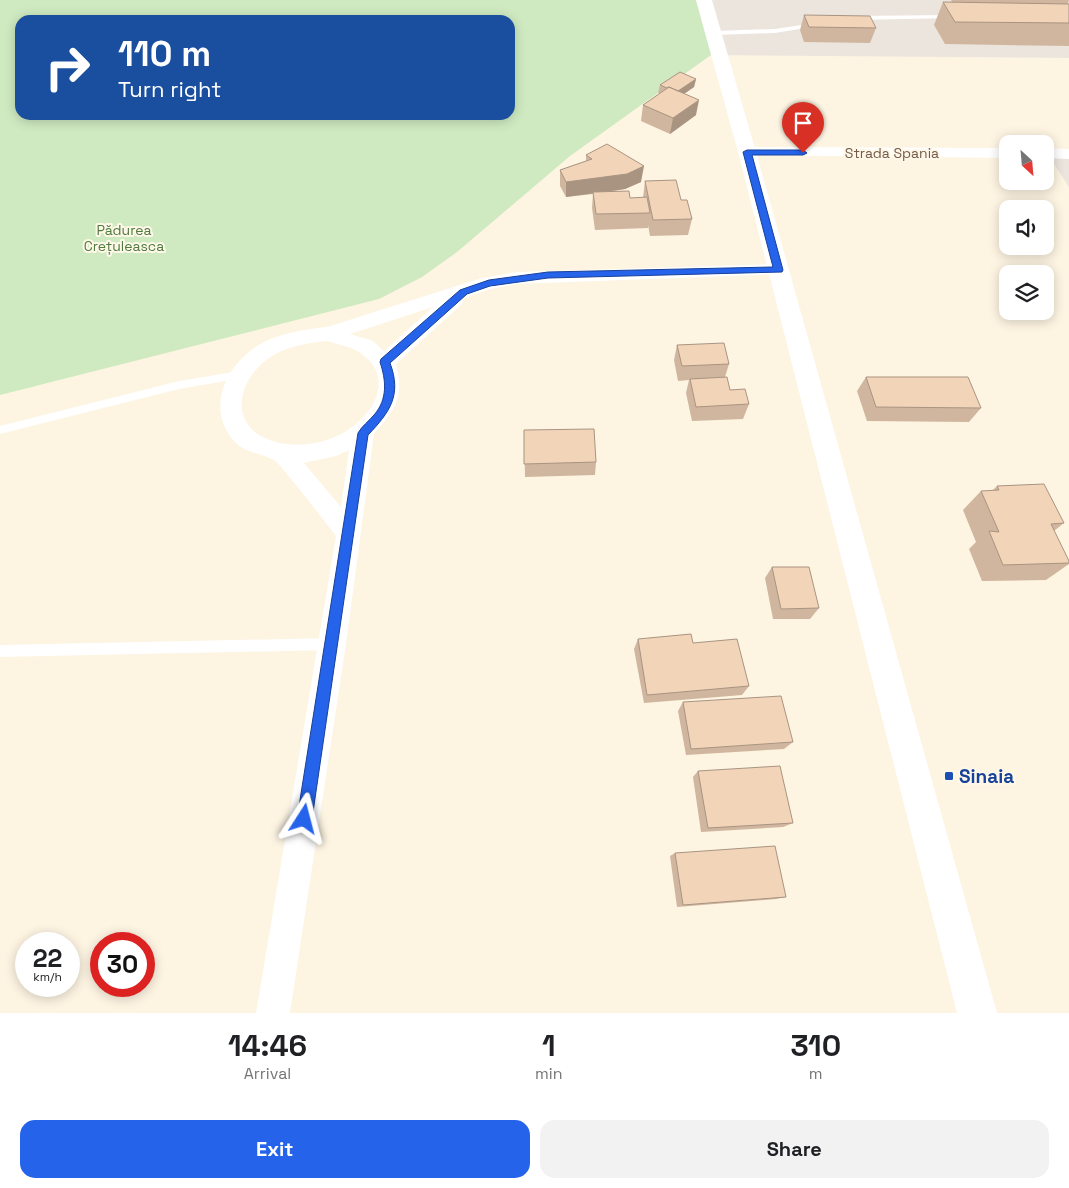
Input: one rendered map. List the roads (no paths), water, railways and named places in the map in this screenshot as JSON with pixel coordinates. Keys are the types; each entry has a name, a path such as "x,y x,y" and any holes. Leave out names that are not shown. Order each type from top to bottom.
{"main road":[{"path":"704,0 747,152 977,1013"}],"street":[{"name":"Strada Spania","path":"747,152 999,153"},
{"path":"1054,154 1069,154"},
{"path":"327,334 358,341 371,347 385,362 391,379 389,398 380,416 363,433 339,447 311,454 283,454 258,447 240,434 230,415 231,395 239,375 256,358 277,344 302,336 327,334 489,283 548,275 778,270"},
{"path":"385,362 464,292"},
{"path":"273,1013 333,644 363,433"},
{"path":"283,454 348,533"}],"lane":[{"path":"848,18 882,16 964,17"},
{"path":"713,33 775,31 821,24"},
{"path":"0,430 179,385 239,375"},
{"path":"0,651 333,644"}],"place":[{"name":"Sinaia","path":"949,776"}],"park label":[{"name":"Pădurea Crețuleasca","path":"124,238"}]}
